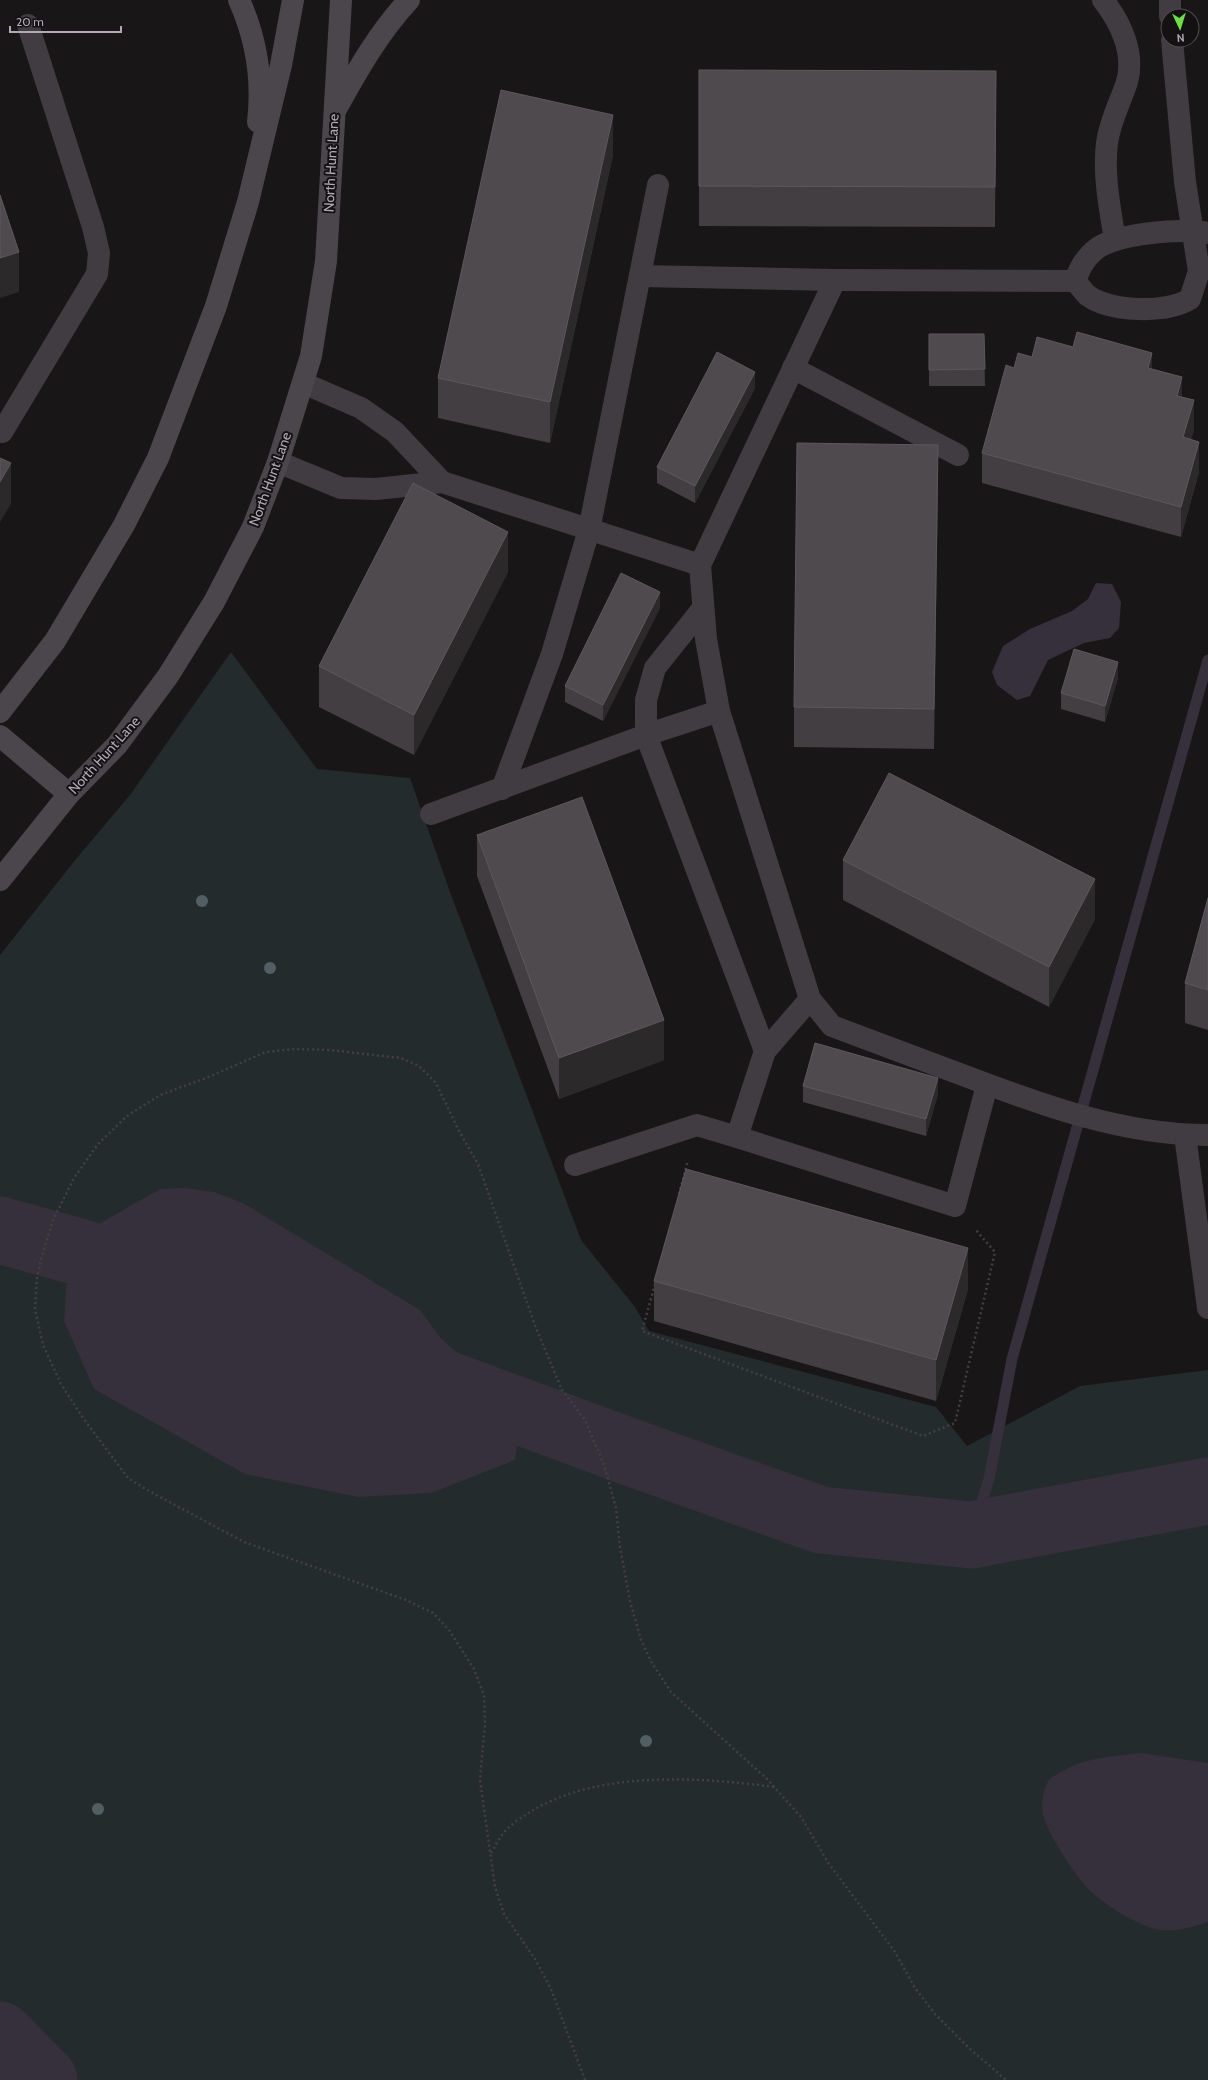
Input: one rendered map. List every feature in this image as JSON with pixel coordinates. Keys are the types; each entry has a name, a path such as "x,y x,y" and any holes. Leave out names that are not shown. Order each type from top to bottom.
{"main road":[{"path":"239,0 248,21 256,50 259,108 248,202"},
{"path":"0,712 56,641 124,525 158,458 216,306 248,202 281,65 293,0"},
{"name":"North Hunt Lane","path":"0,880 69,794 117,745 168,676 214,602 252,527 278,462 311,356 326,261 333,116 341,0"},
{"path":"333,116 364,59 399,10 409,0"},
{"path":"0,736 69,794"}],"lane":[{"path":"1103,0 1120,25 1128,53 1129,68 1127,82 1110,124 1107,144 1107,185 1115,240"},
{"path":"0,430 2,432 97,274 99,253 93,227 28,25"},
{"path":"640,276 835,280 1075,281 1087,295 1106,305 1157,310 1181,305 1190,299 1199,271 1201,232 1184,182 1173,48"},
{"path":"502,789 552,654 589,530 658,185"},
{"path":"1075,281 1082,264 1095,249 1115,240 1157,232 1201,232"},
{"path":"835,280 700,565 706,640 719,711 810,999 832,1026 987,1085 1042,1104 1122,1126 1185,1135 1208,1135"},
{"path":"793,368 958,455"},
{"path":"303,383 361,408 395,432 442,482"},
{"path":"278,462 341,488 376,489 442,482 700,565"},
{"path":"703,608 655,668 646,700 646,736 765,1051"},
{"path":"431,814 719,711"},
{"path":"737,1137 765,1051 810,999"},
{"path":"575,1165 697,1125 955,1206 987,1085"},
{"path":"1185,1135 1208,1308"}],"path":[{"path":"585,2080 551,1989 535,1959 504,1914 495,1887 480,1780 485,1723 484,1695 474,1669 450,1630 433,1614 406,1600 244,1542 147,1490 128,1478 83,1418 65,1389 43,1345 35,1309 37,1277 42,1256 53,1220 74,1178 98,1144 127,1116 160,1095 206,1078 266,1052 294,1049 330,1050 401,1058 419,1066 436,1083 458,1129 478,1164 536,1328 562,1390 585,1420 604,1465 616,1508 620,1547 630,1601 641,1640 652,1663 671,1692 774,1788 801,1817 830,1864 895,1952 915,1988 935,2014 970,2049 1006,2080"},
{"path":"677,1202 697,1125"},
{"path":"656,1278 642,1331 923,1436 955,1423 996,1252 955,1206"},
{"path":"491,1854 502,1834 520,1818 549,1800 582,1789 607,1784 692,1778 774,1788"}],"shaded area":[{"path":"1096,583 1112,584 1121,602 1119,628 1110,638 1084,643 1048,660 1030,696 1017,700 997,685 992,672 1003,646 1030,629 1072,611 1088,599"},
{"path":"231,652 317,769 410,778 450,892 581,1240 635,1307 649,1331 936,1407 967,1446 1080,1386 1208,1370 1208,2080 0,2080 0,955 76,859 130,795"},
{"path":"185,1188 214,1192 243,1203 420,1310 440,1337 479,1374 520,1424 515,1460 431,1493 358,1497 245,1474 94,1389 64,1321 68,1267 90,1229 160,1189"},
{"path":"1141,1753 1208,1763 1208,1922 1187,1928 1159,1930 1137,1922 1122,1914 1096,1896 1082,1882 1047,1827 1042,1804 1045,1788 1051,1778 1068,1768 1088,1761"}],"building":[{"path":"699,70 996,71 995,187 699,186"},
{"path":"501,90 613,115 550,402 438,378"},
{"path":"0,195 19,252 0,258"},
{"path":"1077,332 1152,353 1148,368 1182,377 1177,396 1194,400 1183,437 1199,442 1181,507 982,453 1006,365 1014,368 1018,353 1032,357 1037,337 1073,347"},
{"path":"929,334 984,334 985,369 929,370"},
{"path":"717,352 755,372 695,486 657,467"},
{"path":"797,443 938,445 934,709 794,707"},
{"path":"0,458 11,463 0,482"},
{"path":"413,483 508,532 414,715 319,666"},
{"path":"621,573 660,592 603,705 565,686"},
{"path":"1074,649 1118,662 1105,706 1061,693"},
{"path":"889,773 1095,879 1049,967 843,860"},
{"path":"582,797 664,1020 559,1058 477,835"},
{"path":"1208,898 1208,990 1185,983"},
{"path":"815,1043 938,1078 926,1119 803,1086"},
{"path":"686,1169 968,1248 936,1360 654,1281"}],"waterway":[{"path":"971,1535 989,1479 1012,1359 1208,660"},
{"path":"0,1230 136,1268 166,1279"},
{"path":"419,1374 630,1452 821,1520 971,1535 1208,1491"},
{"path":"0,2035 44,2080"}]}
